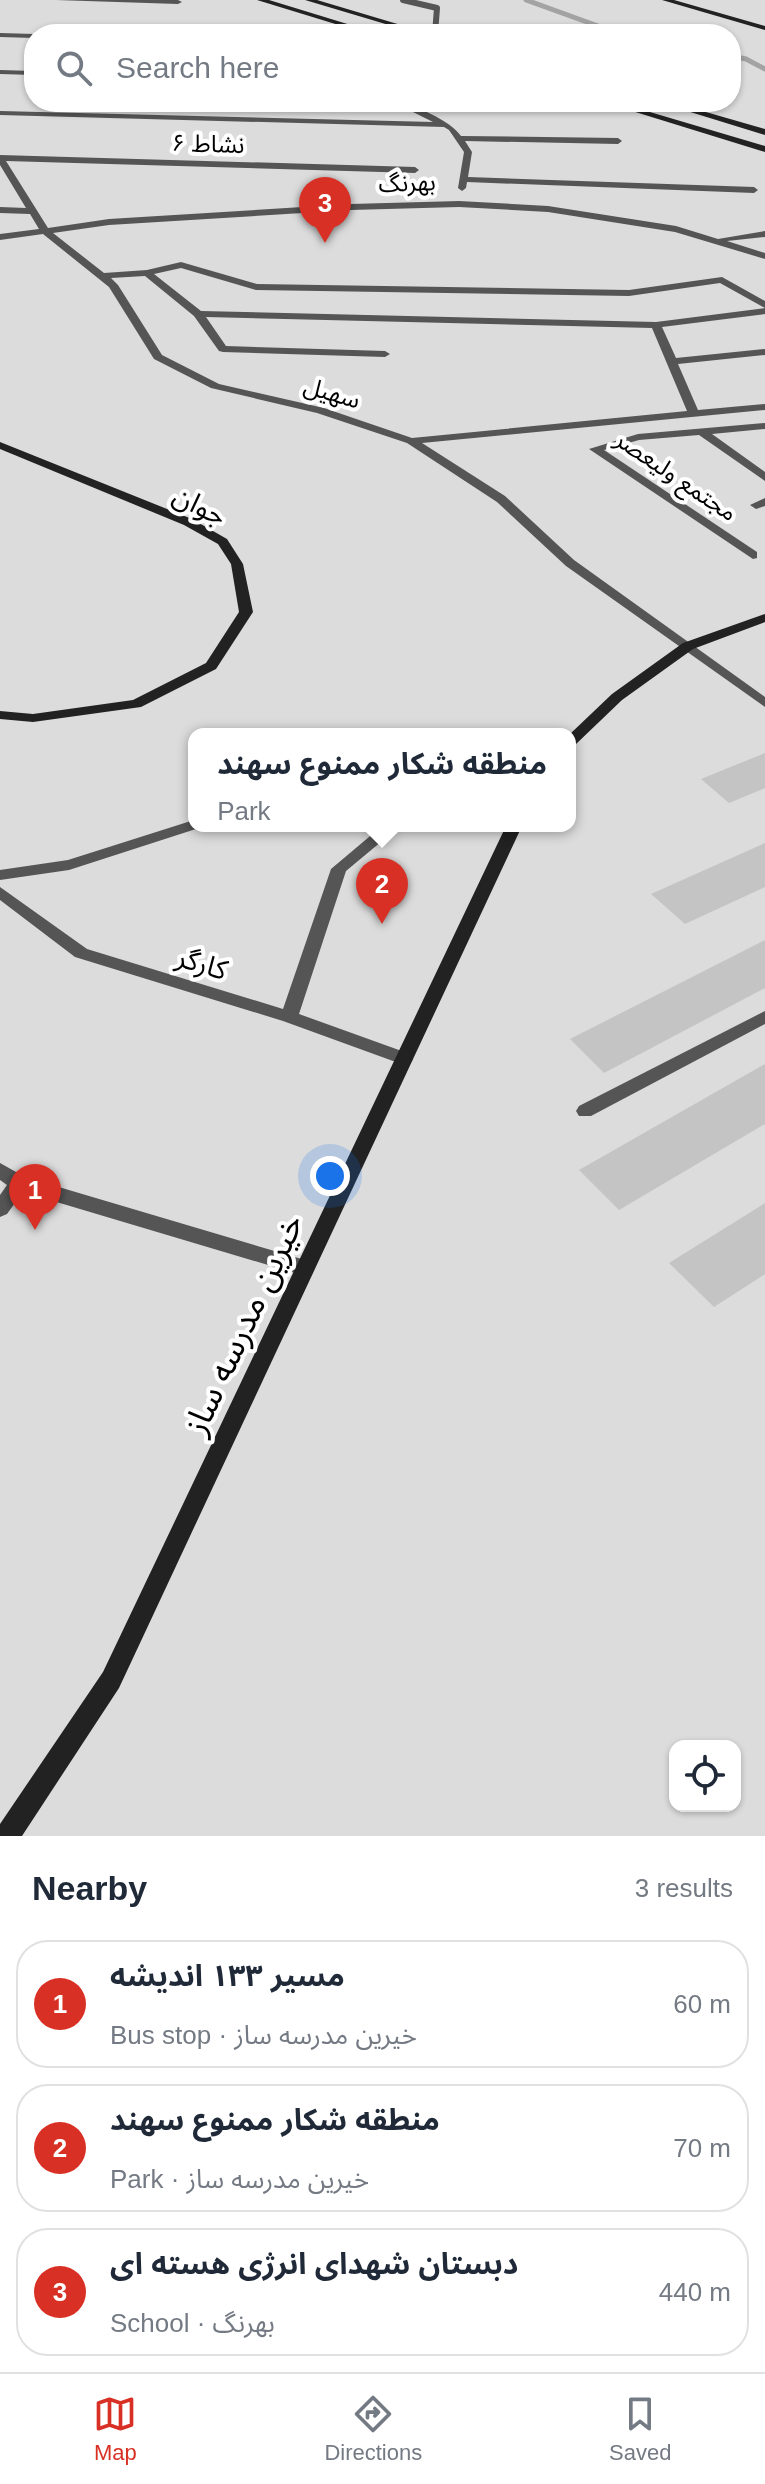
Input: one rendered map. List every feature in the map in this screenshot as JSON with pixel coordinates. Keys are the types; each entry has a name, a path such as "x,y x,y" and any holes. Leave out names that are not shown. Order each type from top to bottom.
{"street":[{"path":"60,0 178,2"},
{"path":"261,0 342,24"},
{"path":"309,0 392,24"},
{"path":"666,0 765,28"},
{"path":"0,35 24,36"},
{"path":"0,72 24,73"},
{"path":"419,112 448,125 468,152 459,204"},
{"path":"641,112 765,149"},
{"path":"696,112 765,132"},
{"path":"0,113 448,125"},
{"path":"458,138 618,141"},
{"name":"نشاط ۶","path":"0,158 415,170"},
{"name":"سهیل","path":"0,158 45,231 113,285 158,357 215,386 320,410 411,441 501,499 570,563 765,703"},
{"path":"463,179 754,190"},
{"name":"بهرنگ","path":"0,237 109,222 351,207 459,204 548,209 676,229 765,256"},
{"path":"0,210 32,211"},
{"path":"713,240 765,234"},
{"path":"103,276 147,273 181,265 256,287 629,293 722,280 765,308"},
{"path":"147,273 198,314 223,349 385,354"},
{"path":"198,314 656,325 765,308"},
{"path":"656,325 694,414"},
{"path":"671,362 765,352"},
{"path":"411,441 765,407"},
{"name":"مجتمع ولیعصر","path":"753,555 595,449 638,437 765,426"},
{"path":"701,431 765,477"},
{"name":"جوان","path":"0,445 188,522 223,542 237,564 246,612 211,666 136,704 33,718 0,715"},
{"path":"576,736 617,697 688,646 765,618"},
{"path":"0,875 69,865 188,827"},
{"path":"289,1017 339,869 385,832"},
{"name":"خیرین مدرسه ساز","path":"7,1836 111,1680 511,832"},
{"name":"کارگر","path":"0,892 81,953 289,1017 404,1059"},
{"path":"585,1111 765,1017"},
{"path":"0,1170 19,1183 305,1268"},
{"path":"0,1209 19,1183"}],"lane":[{"path":"403,0 437,8 436,24"}],"shaded area":[{"path":"0,0 765,0 765,1836 0,1836"}],"building":[{"path":"765,753 765,788 729,803 701,779"},
{"path":"765,843 765,887 685,924 651,894"},
{"path":"765,940 765,988 604,1073 570,1039"},
{"path":"765,1064 765,1124 619,1210 579,1170"},
{"path":"765,1203 765,1274 714,1307 669,1263"}],"waterway":[{"path":"526,0 592,24"},
{"path":"741,58 765,69"}],"place":[{"name":"دبستان شهدای انرژی هسته ای","path":"325,243"},
{"name":"منطقه شکار ممنوع سهند","path":"382,924"},
{"name":"مسیر ۱۳۳ اندیشه","path":"35,1230"}]}
